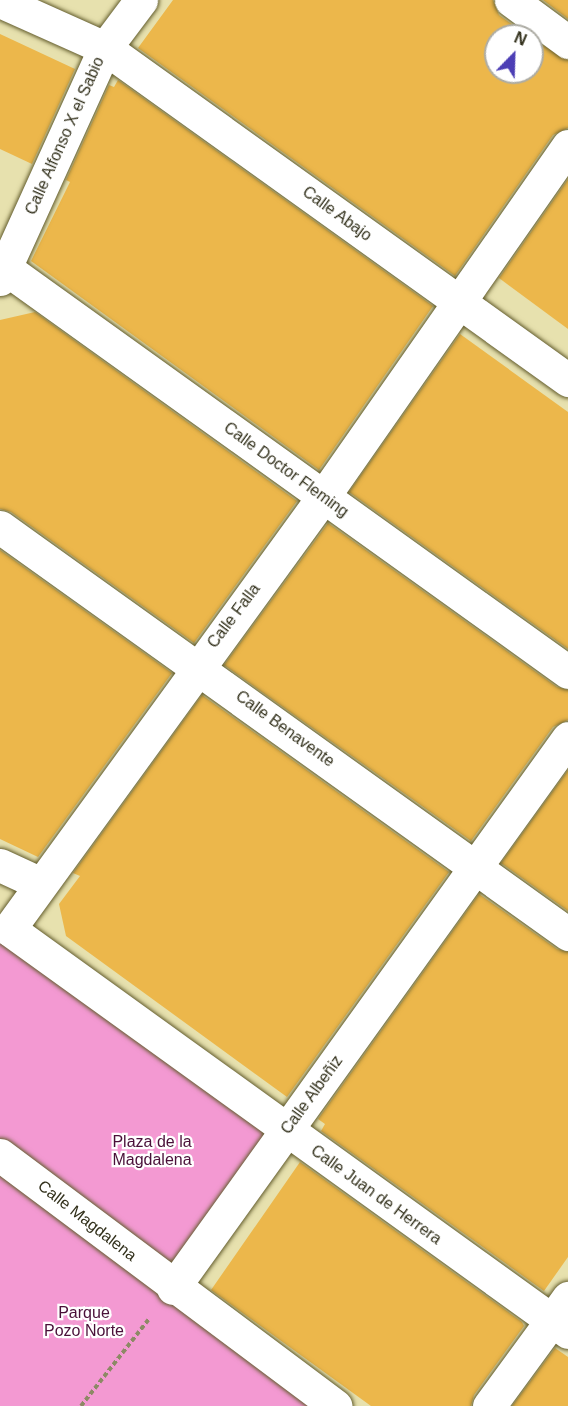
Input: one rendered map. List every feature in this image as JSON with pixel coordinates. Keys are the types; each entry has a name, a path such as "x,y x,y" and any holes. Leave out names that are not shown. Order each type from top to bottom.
{"street":[{"name":"Calle Alfonso X el Sabio","path":"2,273 105,48 141,0"},
{"path":"511,0 568,42"},
{"name":"Calle Abajo","path":"0,1 105,48 568,380"},
{"name":"Calle Falla","path":"5,929 323,496 568,146"},
{"name":"Calle Doctor Fleming","path":"2,273 323,496 568,672"},
{"name":"Calle Benavente","path":"0,527 568,934"},
{"name":"Calle Albeñiz","path":"173,1288 568,738"},
{"path":"0,865 39,883"},
{"name":"Calle Juan de Herrera","path":"5,929 286,1131 563,1317"},
{"name":"Calle Magdalena","path":"0,1155 173,1288"},
{"path":"173,1288 335,1406"},
{"path":"489,1406 563,1317"}],"path":[{"path":"81,1406 173,1288"}],"green space":[{"path":"0,929 286,1131 175,1285 337,1406 0,1406"}],"building":[{"path":"173,0 493,0 499,15 511,24 484,24 484,84 544,84 544,46 568,60 568,128 553,135 455,276 138,48"},
{"path":"543,0 568,0 568,19"},
{"path":"0,34 75,69 32,164 0,149"},
{"path":"118,80 433,306 319,470 31,261 70,182 66,180 109,85 114,87"},
{"path":"568,179 568,329 499,278"},
{"path":"35,312 297,501 194,643 11,512 0,509 0,320"},
{"path":"460,334 568,412 568,649 349,492"},
{"path":"328,523 557,687 568,690 568,720 553,727 471,841 224,665"},
{"path":"0,550 172,673 38,857 0,839"},
{"path":"202,695 449,872 287,1097 66,936 59,904 80,876 73,873"},
{"path":"568,770 568,911 501,863"},
{"path":"479,894 557,949 568,952 568,1257 544,1291 321,1131 325,1124 318,1119"},
{"path":"300,1162 522,1322 524,1326 474,1395 471,1406 371,1406 211,1290"},
{"path":"555,1348 568,1357 568,1406 512,1406"}],"park label":[{"name":"Plaza de la Magdalena","path":"152,1151"},
{"name":"Parque Pozo Norte","path":"84,1322"}]}
